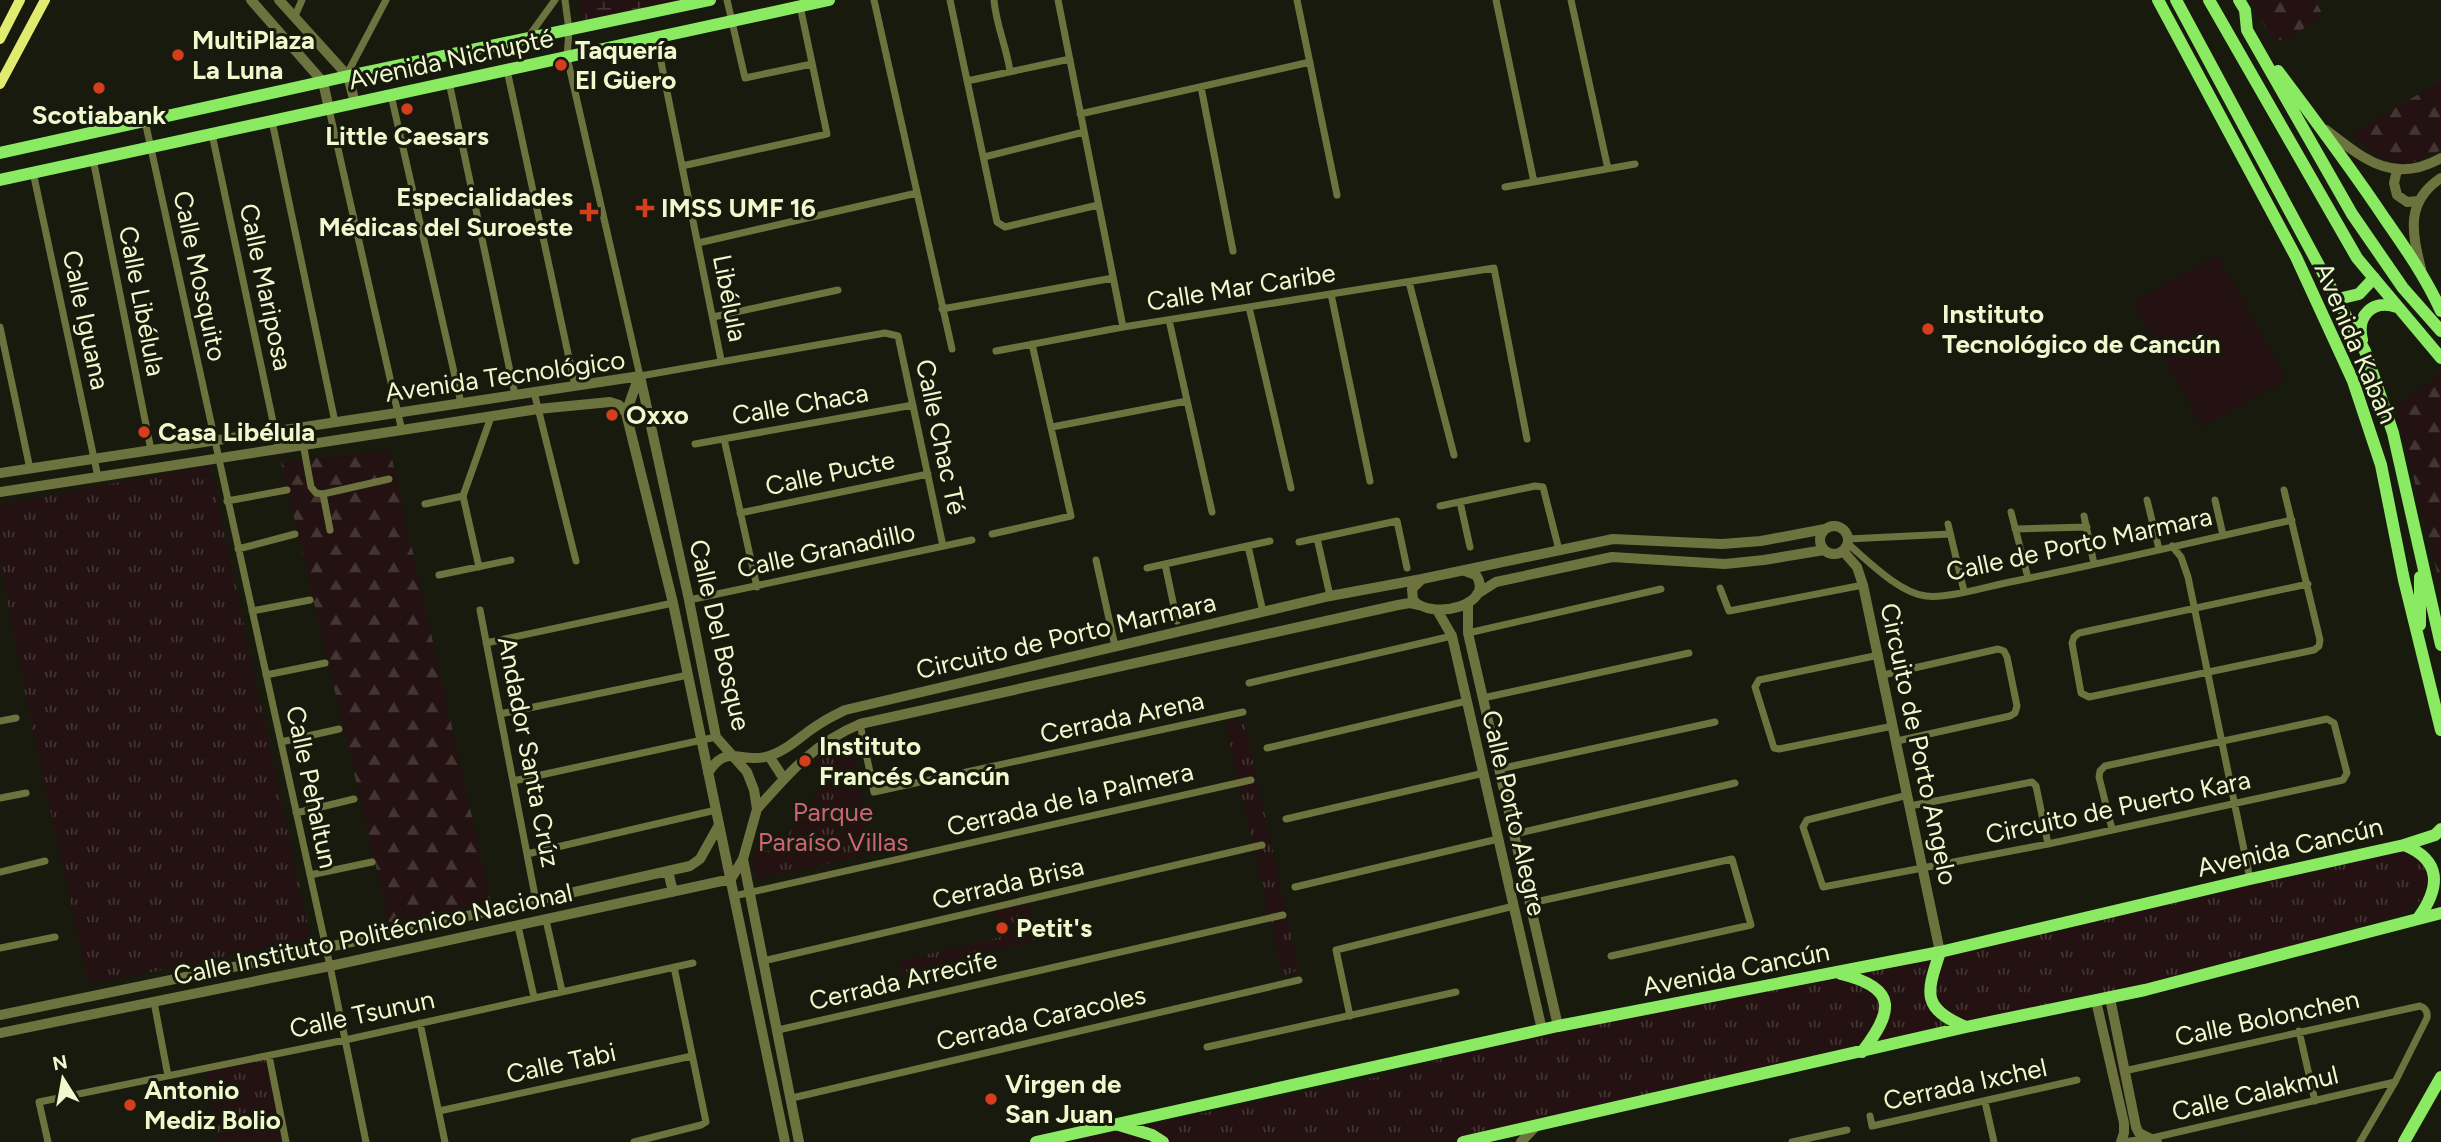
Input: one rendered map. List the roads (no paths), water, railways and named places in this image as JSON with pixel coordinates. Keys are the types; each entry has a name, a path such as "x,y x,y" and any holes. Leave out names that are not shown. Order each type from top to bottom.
{"main road":[{"path":"0,84 45,0"},
{"name":"Avenida Nichupté","path":"0,153 348,75 710,0"},
{"name":"Avenida Nichupté","path":"0,180 830,0"},
{"name":"Avenida Kabah","path":"2158,0 2296,257 2353,381 2381,465 2402,570 2441,730"},
{"name":"Avenida Kabah","path":"2176,0 2365,351 2393,433 2441,645"},
{"name":"Avenida Kabah","path":"2209,0 2357,258 2441,358"},
{"name":"Avenida Kabah","path":"2239,0 2245,10 2247,30 2353,214 2403,288 2441,331"},
{"path":"0,39 20,2 38,14"},
{"path":"2247,30 2323,129 2421,273 2441,311"},
{"path":"2242,156 2276,182"},
{"path":"2338,299 2359,294 2374,278"},
{"path":"2365,351 2360,330 2366,313 2377,305 2386,303 2398,307"},
{"path":"2371,436 2379,392"},
{"path":"2420,556 2420,645"},
{"name":"Avenida Cancún","path":"1036,1142 1558,1026 1940,952 2404,845 2435,835 2441,829"},
{"path":"2404,845 2423,853 2435,867 2436,890 2433,899 2419,917"},
{"path":"1463,1142 1966,1027 2110,998 2441,913"},
{"path":"1940,952 1930,982 1931,1000 1942,1015 1966,1027"},
{"path":"1836,973 1871,984 1885,1003 1883,1023 1862,1052"},
{"path":"2404,1142 2441,1077"},
{"path":"1119,1125 1152,1135 1163,1142"}],"street":[{"path":"251,0 323,82 402,430"},
{"path":"278,0 348,75 355,103"},
{"path":"293,18 302,0"},
{"path":"348,75 386,0"},
{"path":"527,39 555,0"},
{"path":"565,0 569,30 567,57 640,376 721,360"},
{"path":"727,0 745,78 812,64"},
{"path":"874,0 952,349"},
{"path":"950,0 997,222 1005,227 1098,205"},
{"path":"994,0 994,15 1006,48 1010,71"},
{"path":"1058,0 1122,327"},
{"path":"1297,0 1337,195"},
{"path":"1496,0 1534,182"},
{"path":"1571,0 1608,169"},
{"path":"682,166 827,134 800,6"},
{"name":"Libélula","path":"656,37 721,360"},
{"path":"967,81 1070,59"},
{"path":"1080,114 1310,62"},
{"path":"507,70 575,386"},
{"path":"449,82 515,395"},
{"path":"1201,87 1233,251"},
{"path":"391,95 461,403"},
{"name":"Calle Mosquito","path":"145,121 214,441"},
{"path":"272,121 335,422"},
{"path":"2323,129 2368,161 2396,170 2427,166 2441,158"},
{"path":"984,157 1084,132"},
{"name":"Calle Mariposa","path":"212,134 279,450"},
{"name":"Calle Libélula","path":"93,159 151,450"},
{"path":"1505,187 1635,164"},
{"path":"2396,170 2394,183 2397,195 2407,202 2418,201"},
{"name":"Calle Iguana","path":"33,172 98,477"},
{"path":"2421,273 2413,226 2418,201 2420,195 2441,178"},
{"path":"698,243 917,193"},
{"name":"Calle Mar Caribe","path":"996,351 1122,327 1494,268 1527,439"},
{"path":"942,309 1113,278"},
{"path":"1409,282 1454,455"},
{"path":"713,317 838,290"},
{"path":"1331,294 1370,481"},
{"path":"1249,307 1291,488"},
{"path":"1169,320 1212,512"},
{"path":"0,327 30,469"},
{"name":"Calle Chac Té","path":"721,360 885,333 898,336 943,546"},
{"path":"992,534 1072,516 1032,344"},
{"name":"Avenida Tecnológico","path":"0,473 640,376 626,413 619,405 610,402 538,409 0,492"},
{"name":"Calle Del Bosque","path":"640,376 716,737 747,772 757,809"},
{"path":"534,392 576,561"},
{"path":"1052,426 1187,401"},
{"name":"Calle Chaca","path":"695,444 913,405"},
{"name":"Calle Del Bosque","path":"626,413 673,603 785,1142"},
{"path":"479,567 463,496 491,417"},
{"path":"300,428 311,487 316,493 323,494 389,479"},
{"path":"724,439 757,587"},
{"name":"Calle Pehaltun","path":"214,441 326,947 366,1142"},
{"name":"Calle Pucte","path":"740,513 928,474"},
{"path":"1440,506 1535,486 1543,487 1559,550"},
{"path":"228,501 287,490"},
{"path":"2284,490 2308,584 2319,646 2314,650 2089,697 2081,693 2072,643 2079,633 2308,584"},
{"path":"323,494 330,530"},
{"path":"425,504 463,496"},
{"path":"2147,500 2159,549"},
{"path":"2215,500 2223,535"},
{"path":"1460,502 1470,547"},
{"path":"2011,512 2028,578"},
{"path":"2084,516 2094,564"},
{"name":"Calle de Porto Marmara","path":"1846,544 1906,589 1926,596 2028,578 2292,520"},
{"path":"1299,542 1396,521 1407,568"},
{"path":"1948,524 1964,591"},
{"path":"1824,550 1819,539 1825,529 1834,526 1843,530 1846,544"},
{"path":"2015,529 2087,527"},
{"name":"Circuito de Porto Marmara","path":"769,756 785,749 820,723 845,710 1330,596 1465,571 1613,539 1700,544 1761,541 1825,529"},
{"path":"238,549 295,534"},
{"path":"1468,603 1496,582 1612,557 1701,564 1764,560 1824,550 1834,554 1846,544 1950,534"},
{"path":"1317,538 1330,596"},
{"name":"Calle Granadillo","path":"689,600 972,540"},
{"path":"1147,568 1270,541"},
{"path":"1761,541 1764,560"},
{"name":"Circuito de Porto Angelo","path":"1846,544 1863,585 1940,952"},
{"path":"1248,546 1263,612"},
{"path":"2172,546 2181,557 2188,577 2249,879"},
{"path":"439,575 511,560"},
{"path":"1096,560 1115,646"},
{"path":"1165,564 1178,621"},
{"path":"1465,571 1472,573 1479,581 1477,594"},
{"path":"1419,605 1413,600 1412,593 1413,586 1422,579"},
{"path":"1720,588 1729,611 1863,585"},
{"path":"1249,683 1661,589"},
{"path":"252,611 310,600"},
{"path":"486,643 673,603"},
{"name":"Circuito de Porto Marmara","path":"757,809 812,750 836,733 860,724 1398,605 1410,603 1437,610 1452,609 1468,603"},
{"name":"Calle Porto Alegre","path":"1468,603 1468,633 1558,1026"},
{"name":"Andador Santa Crúz","path":"480,610 537,901"},
{"name":"Calle Porto Alegre","path":"1437,610 1452,636 1542,1030"},
{"path":"1883,675 1998,649 2004,651 2007,657 2017,706 2015,713 1897,741"},
{"path":"1267,748 1689,653"},
{"path":"1879,655 1759,680 1755,687 1774,748 1894,726"},
{"path":"266,675 325,663"},
{"path":"500,714 688,675"},
{"name":"Cerrada Arena","path":"860,724 874,793 1243,712"},
{"path":"0,721 16,718"},
{"name":"Circuito de Puerto Kara","path":"1909,800 1807,820 1803,827 1823,887 2048,844 2343,780 2346,777 2334,723 2331,720 2222,741"},
{"path":"1286,819 1715,722"},
{"path":"281,742 339,730"},
{"path":"513,781 716,737"},
{"path":"2112,829 2099,777 2105,766 2222,741"},
{"path":"708,772 715,761 731,754 755,758 769,756 784,779"},
{"name":"Cerrada de la Palmera","path":"734,896 1251,780"},
{"path":"1909,800 2032,782 2036,786 2048,844"},
{"path":"1515,834 1735,783"},
{"path":"0,798 26,793"},
{"path":"296,813 354,799"},
{"path":"731,879 743,859 757,809"},
{"path":"527,854 716,810"},
{"name":"Calle Instituto Politécnico Nacional","path":"0,1015 326,947 690,866 700,859 719,825"},
{"path":"1295,887 1498,839"},
{"name":"Cerrada Brisa","path":"763,961 1262,845"},
{"path":"743,859 799,1142"},
{"path":"1350,1016 1336,950 1514,906 1732,859 1751,925 1611,956"},
{"path":"0,872 45,861"},
{"path":"310,875 372,862"},
{"path":"668,871 673,891"},
{"name":"Calle Instituto Politécnico Nacional","path":"0,1032 330,966 731,879"},
{"name":"Cerrada Arrecife","path":"778,1030 1283,915"},
{"path":"546,920 562,991"},
{"path":"519,926 534,998"},
{"path":"0,948 55,937"},
{"name":"Calle Tsunun","path":"48,1142 39,1102 270,1056 693,963"},
{"path":"634,1142 706,1122 674,967"},
{"name":"Cerrada Caracoles","path":"792,1098 1299,980"},
{"path":"1207,1046 1456,992"},
{"path":"2110,998 2136,1127 2139,1133 2154,1140"},
{"path":"2096,1001 2124,1123 2122,1142"},
{"path":"154,1002 168,1076"},
{"name":"Calle Bolonchen","path":"2124,1071 2420,1006 2426,1010 2427,1018 2395,1082"},
{"path":"420,1023 445,1142"},
{"path":"2299,1031 2315,1101"},
{"path":"270,1056 284,1142"},
{"name":"Calle Tabi","path":"439,1111 692,1056"},
{"name":"Cerrada Ixchel","path":"1870,1116 1872,1126 2077,1080"},
{"path":"2360,1142 2395,1082"},
{"name":"Calle Calakmul","path":"2122,1142 2154,1140 2395,1082"},
{"path":"1985,1102 1994,1142"},
{"path":"1521,1142 1538,1125"},
{"path":"1792,1142 1847,1130"}],"place":[{"name":"MultiPlaza La Luna","path":"178,55"},
{"name":"Taquería El Güero","path":"561,65"},
{"name":"Scotiabank","path":"99,88"},
{"name":"Little Caesars","path":"407,109"},
{"name":"IMSS UMF 16","path":"645,208"},
{"name":"Especialidades Médicas del Suroeste","path":"589,212"},
{"name":"Instituto Tecnológico de Cancún","path":"1928,329"},
{"name":"Oxxo","path":"612,415"},
{"name":"Casa Libélula","path":"144,432"},
{"name":"Instituto Francés Cancún","path":"805,761"},
{"name":"Petit's","path":"1002,928"},
{"name":"Virgen de San Juan","path":"991,1099"},
{"name":"Antonio Mediz Bolio","path":"130,1105"}],"park label":[{"name":"Parque Paraíso Villas","path":"833,827"}]}
